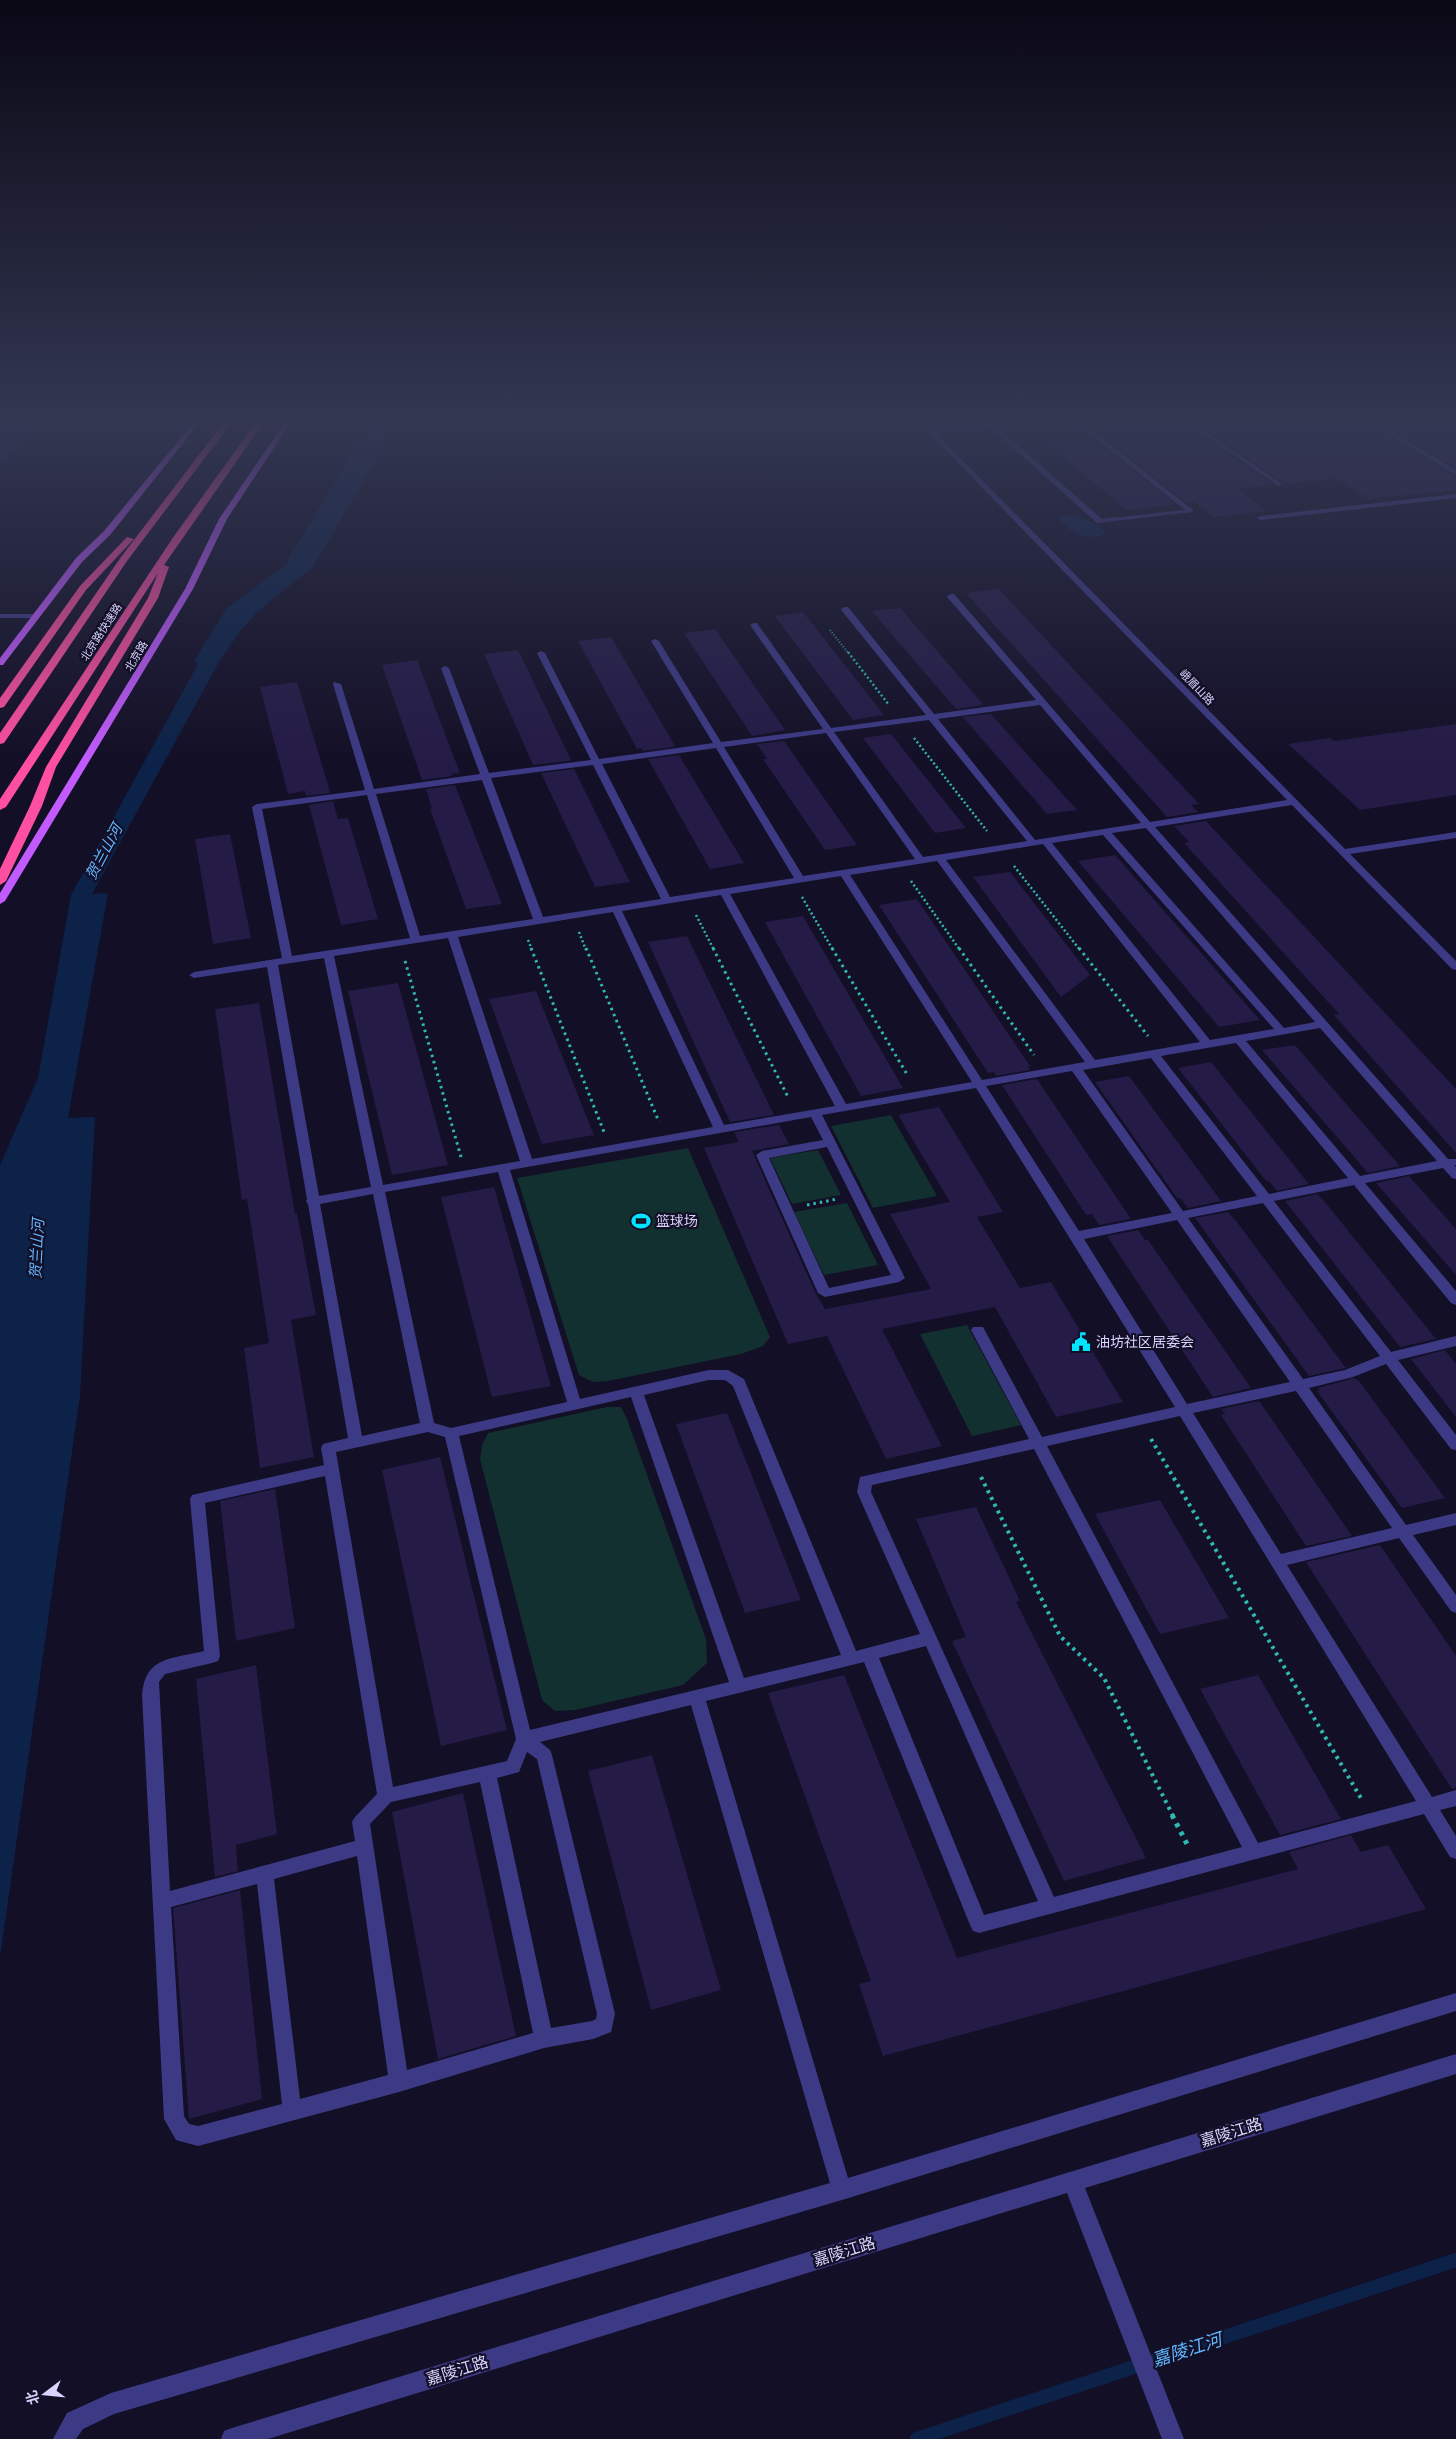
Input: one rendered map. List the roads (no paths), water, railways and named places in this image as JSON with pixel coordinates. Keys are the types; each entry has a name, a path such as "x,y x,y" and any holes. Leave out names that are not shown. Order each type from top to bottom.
{"highway":[{"path":"0,705 83,588 133,536"},
{"name":"北京路快速路","path":"0,741 124,559 142,536"},
{"name":"北京路快速路","path":"0,807 178,536"},
{"path":"0,881 36,806 51,767 153,598 176,539"}],"main road":[{"path":"0,663 34,616 79,560 103,536"},
{"name":"北京路","path":"0,901 189,590 215,536"}],"street":[{"name":"峨眉山路","path":"1033,536 1456,967"},
{"path":"951,596 1148,825 1323,1024 1451,1162 1456,1175"},
{"path":"845,609 1033,843"},
{"path":"0,616 34,616"},
{"path":"754,625 921,861"},
{"path":"655,641 796,880"},
{"path":"541,652 667,900"},
{"path":"444,668 539,921"},
{"path":"337,684 416,940"},
{"path":"288,960 258,807 1042,702"},
{"path":"194,975 1294,802"},
{"path":"1106,832 1281,1031"},
{"path":"1343,852 1456,835"},
{"path":"1045,841 1207,1044"},
{"path":"940,858 1092,1064"},
{"path":"844,873 1076,1236 1456,1851"},
{"path":"724,892 842,1108"},
{"path":"616,908 720,1129"},
{"path":"452,934 528,1164"},
{"path":"328,954 428,1427"},
{"path":"272,962 312,1201 356,1443"},
{"path":"312,1201 1323,1024"},
{"path":"1238,1038 1359,1181 1456,1300"},
{"path":"1153,1053 1456,1446"},
{"path":"1074,1067 1181,1215 1456,1607"},
{"path":"815,1112 899,1278 825,1292 762,1155 830,1142"},
{"path":"1076,1236 1451,1162"},
{"path":"503,1168 575,1405"},
{"path":"978,1330 1254,1852"},
{"path":"1049,1906 864,1492 865,1481 1300,1386 1348,1374 1404,1352 1456,1341"},
{"path":"386,1796 328,1448 428,1427 451,1433 709,1375 728,1376 739,1383 851,1659"},
{"path":"636,1391 739,1687"},
{"path":"399,2082 362,1822 386,1796 513,1767 524,1740 451,1433"},
{"path":"332,1469 197,1498 212,1656 160,1669 151,1680 150,1696 174,2119 183,2134 198,2136 399,2082 544,2039 593,2030 604,2025 606,2014 544,1755 524,1740"},
{"path":"1277,1561 1456,1519"},
{"path":"524,1740 930,1638"},
{"path":"870,1654 979,1925 1456,1798"},
{"path":"696,1698 842,2190"},
{"path":"487,1773 544,2039"},
{"path":"162,1901 365,1846"},
{"path":"266,1874 292,2110"},
{"path":"64,2439 75,2421 111,2404 842,2190 1456,2002"},
{"name":"嘉陵江路","path":"232,2439 1456,2064"},
{"path":"1072,2181 1173,2439"}],"water":[{"name":"贺兰山河","path":"303,536 331,536 313,567 257,612 241,630 220,660 92,894 108,893 68,1118 95,1117 80,1396 0,1957 0,1165 38,1078 71,895 198,664 194,661 226,609 285,565"}],"waterway":[{"name":"嘉陵江河","path":"917,2439 1456,2260"}],"place":[{"name":"篮球场","path":"641,1221"},
{"name":"油坊社区居委会","path":"1081,1342"}]}
